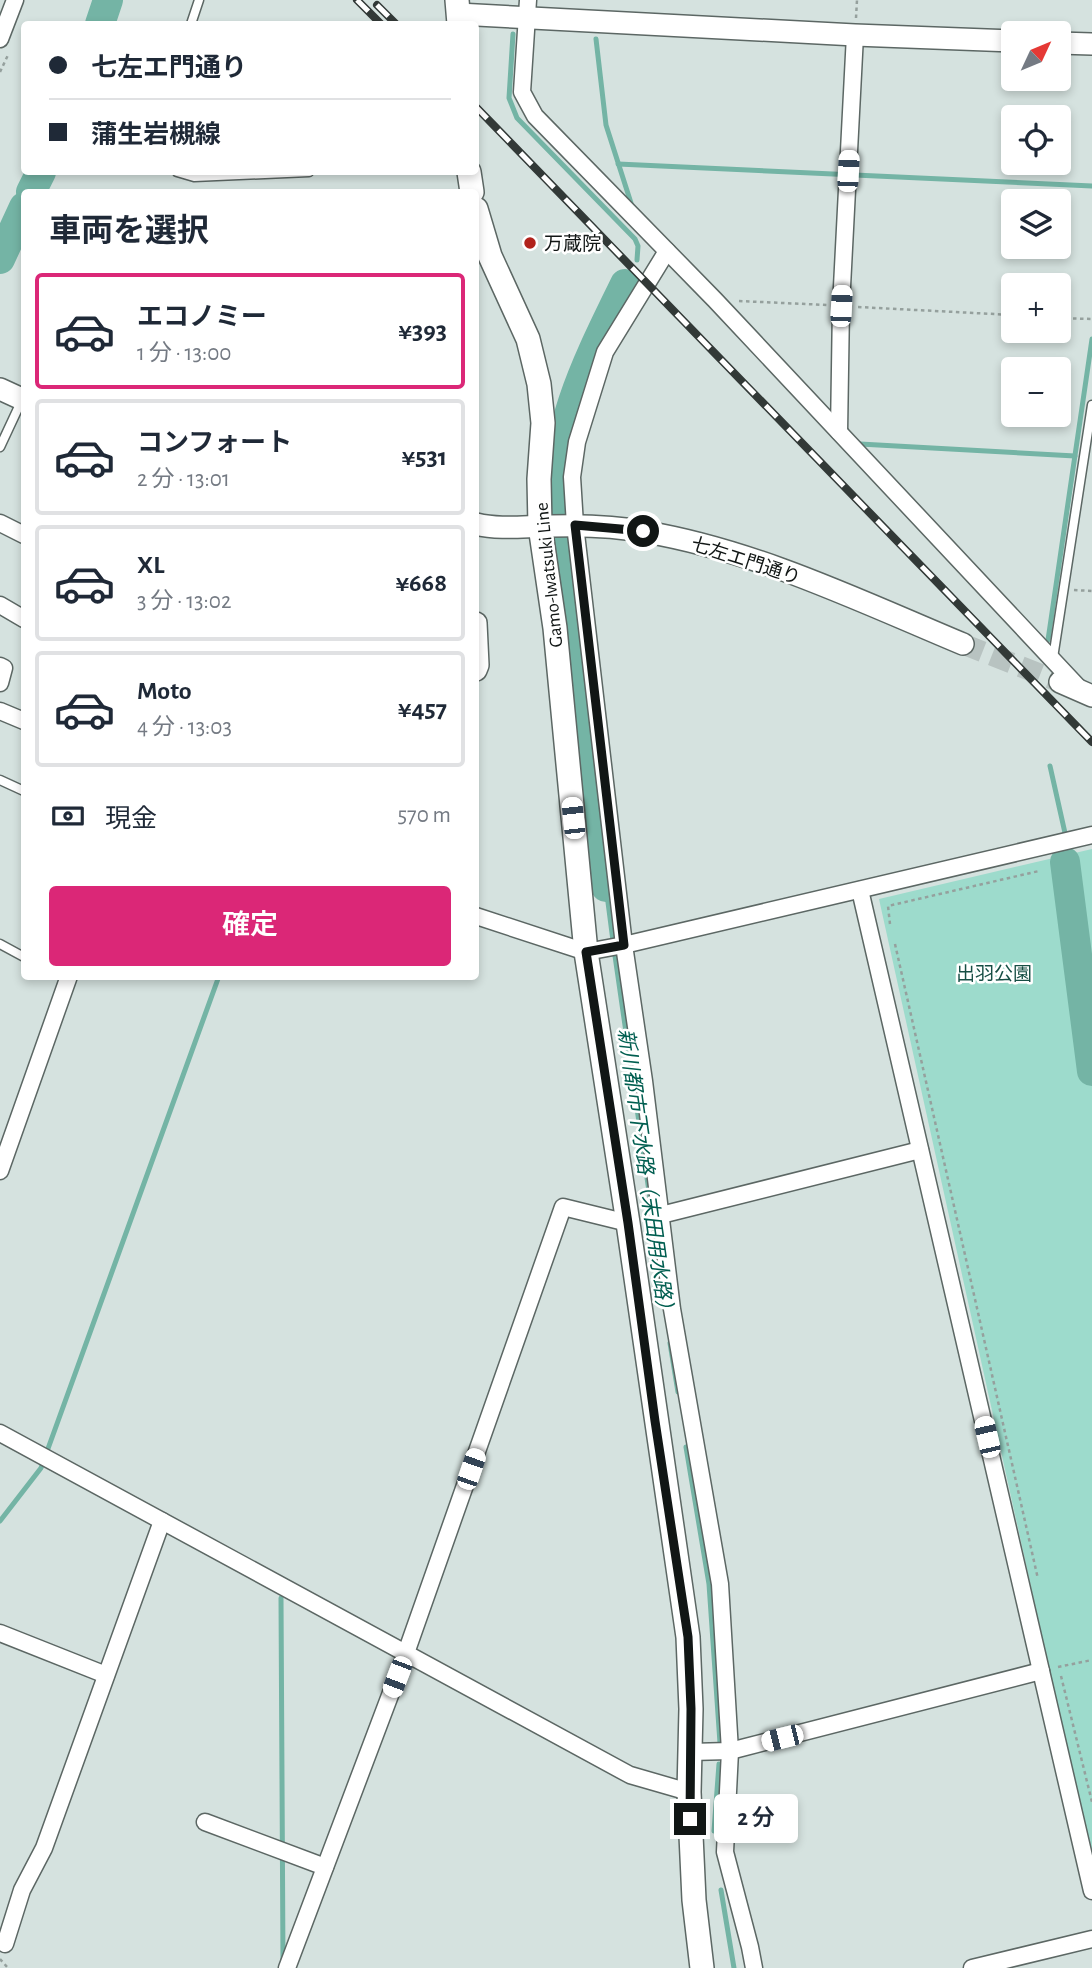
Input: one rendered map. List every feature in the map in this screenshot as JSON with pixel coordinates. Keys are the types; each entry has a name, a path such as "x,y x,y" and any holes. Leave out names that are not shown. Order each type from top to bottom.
{"main road":[{"name":"Gamo-Iwatsuki Line","path":"479,219 490,256 528,339 539,384 543,424 539,479 540,526 555,628 586,952 688,1637 691,1709 689,1792 694,1900 702,1968"}],"street":[{"path":"0,39 15,0"},
{"path":"527,9 522,92 528,107 1088,694"},
{"path":"458,13 527,9 855,36 1001,41"},
{"path":"839,432 841,306 855,36"},
{"path":"1071,43 1092,44"},
{"path":"667,251 605,352 577,442 572,477 575,525 624,945 672,1309 720,1584 730,1751 725,1852 754,1968"},
{"path":"0,523 21,534"},
{"name":"七左エ門通り","path":"479,524 504,528 575,525 643,531 675,537 754,559 828,587 963,645"},
{"path":"0,605 21,617"},
{"path":"0,666 4,668 0,683"},
{"path":"1060,682 1088,694"},
{"path":"0,711 21,720"},
{"path":"479,917 586,952 1092,835"},
{"path":"860,890 1092,1891"},
{"path":"0,1171 4,1144 64,980"},
{"path":"661,1215 920,1150"},
{"path":"287,1968 406,1653 563,1207 628,1223"},
{"path":"0,1433 630,1775 689,1792"},
{"path":"2,1951 22,1890 44,1848 162,1521"},
{"path":"0,1633 106,1675"},
{"path":"690,1752 730,1751 1041,1671"},
{"path":"205,1822 326,1867"},
{"path":"972,1968 1092,1939"}],"lane":[{"path":"192,21 199,0"},
{"path":"187,175 240,175"},
{"path":"0,447 15,396"},
{"path":"1053,659 1092,405"},
{"path":"0,780 21,789"},
{"path":"0,944 21,955"}],"path":[{"path":"715,300 1001,314"},
{"path":"1071,318 1092,319"},
{"path":"1064,590 1092,591"},
{"path":"890,924 888,906 1039,871"},
{"path":"895,944 1040,1590"},
{"path":"1041,1671 1092,1660"},
{"path":"1061,1676 1092,1802"},
{"path":"2,1951 8,1968"}],"green space":[{"name":"出羽公園","path":"1092,849 1092,1863 879,899"}],"waterway":[{"path":"101,21 108,0"},
{"name":"新川都市下水路（末田用水路）","path":"513,34 509,98 517,118 635,239 638,246 637,260"},
{"path":"596,39 606,125 631,203"},
{"path":"618,164 1092,186"},
{"path":"32,189 40,175"},
{"path":"0,259 21,214"},
{"name":"新川都市下水路（末田用水路）","path":"558,512 560,452 567,423 587,366 625,284"},
{"path":"1048,640 1092,339"},
{"path":"860,444 1075,456"},
{"name":"新川都市下水路（末田用水路）","path":"561,538 575,635 596,827 606,887"},
{"path":"1050,766 1065,833 1065,862"},
{"path":"1065,862 1092,1071"},
{"name":"新川都市下水路（末田用水路）","path":"606,887 613,941"},
{"name":"新川都市下水路（末田用水路）","path":"615,956 656,1240"},
{"path":"0,1521 41,1468 218,980"},
{"name":"新川都市下水路（末田用水路）","path":"670,1343 678,1392"},
{"name":"新川都市下水路（末田用水路）","path":"686,1447 709,1584 720,1743"},
{"path":"281,1598 283,1962"},
{"name":"新川都市下水路（末田用水路）","path":"714,1831 719,1764"},
{"name":"新川都市下水路（末田用水路）","path":"721,1890 734,1968"}],"tunnel":[{"path":"963,644 1060,682"}],"railway":[{"path":"357,0 378,21"},
{"path":"377,5 393,21"},
{"path":"479,110 1092,742"}],"place":[{"name":"万蔵院","path":"530,243"}],"route":[{"path":"643,531 575,525 624,945 586,952 688,1637 691,1709 690,1819"}]}
